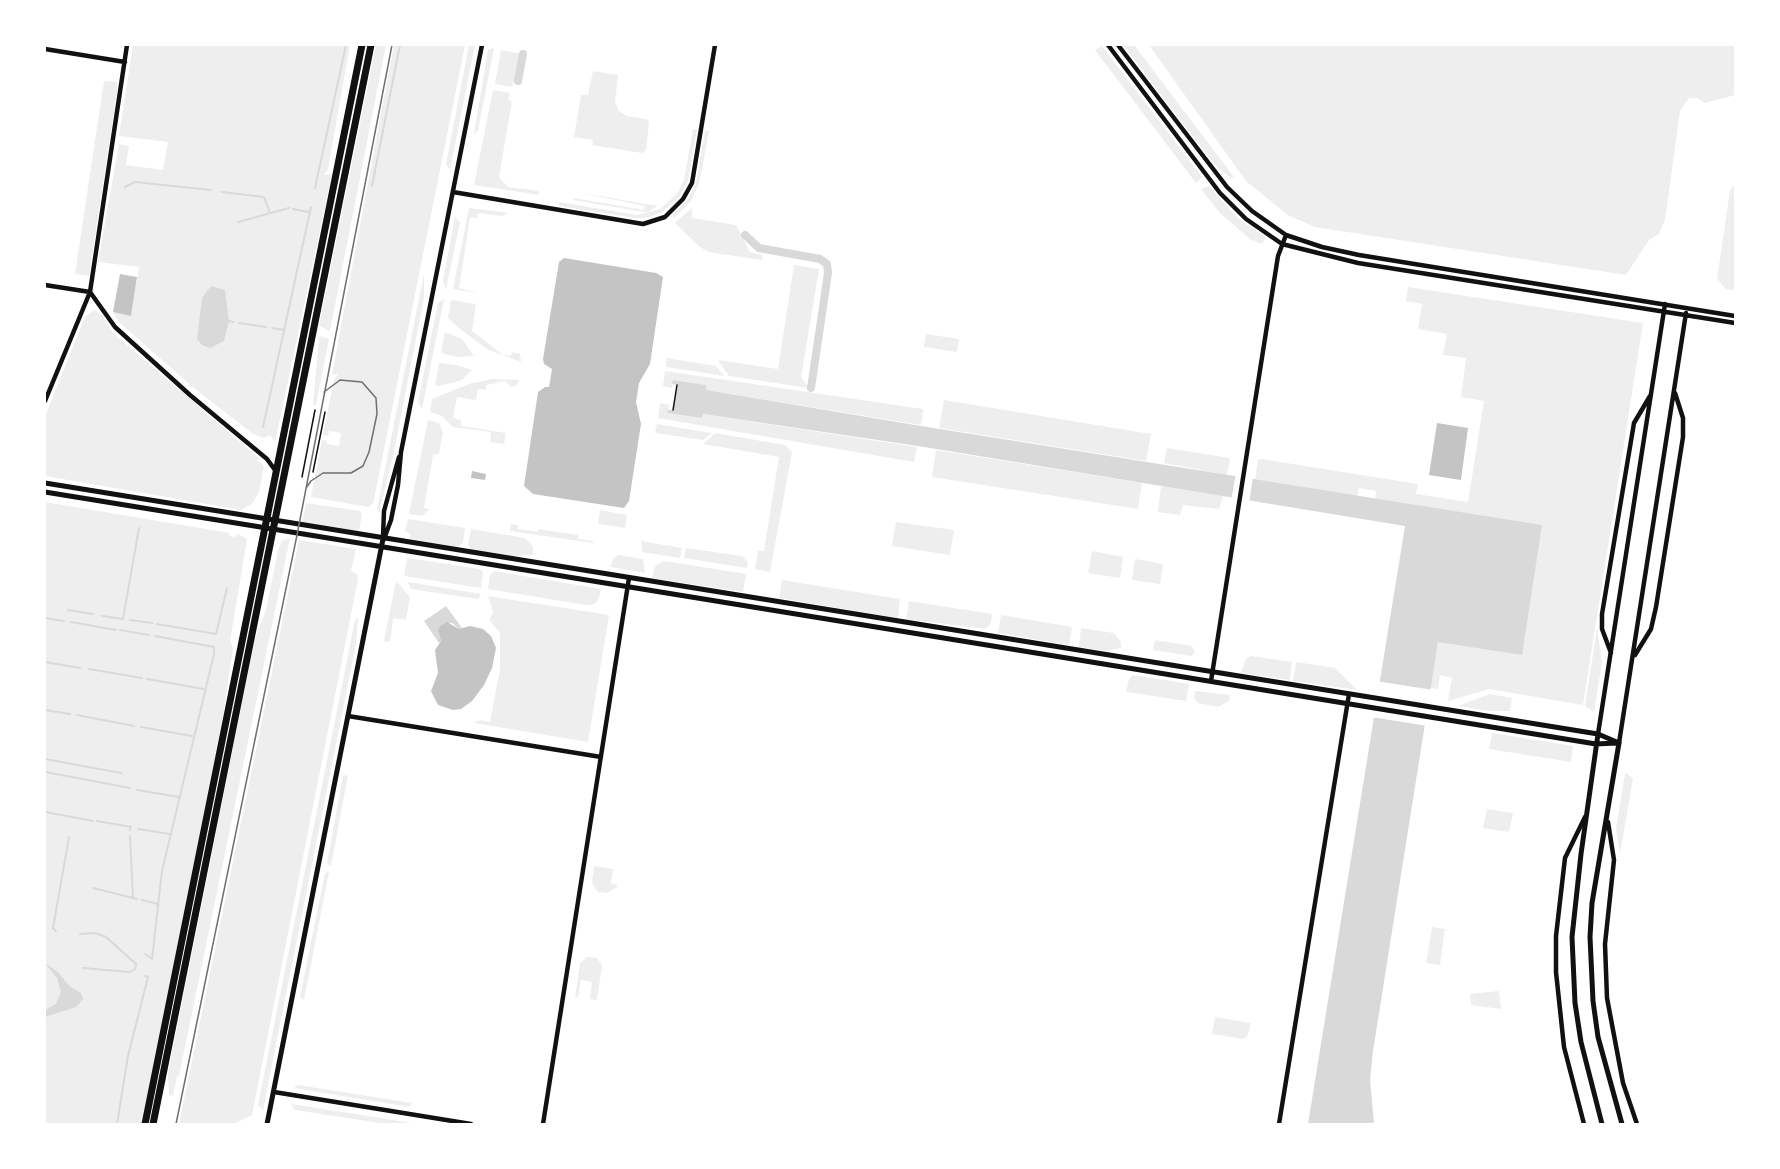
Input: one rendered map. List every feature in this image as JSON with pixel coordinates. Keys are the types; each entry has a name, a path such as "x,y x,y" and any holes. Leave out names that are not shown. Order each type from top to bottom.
{"main road":[{"path":"145,1124 362,45"},
{"path":"153,1124 371,45"}],"street":[{"path":"45,401 90,292 127,45"},
{"path":"384,539 392,520 401,452 482,45"},
{"path":"453,192 643,224 665,217 683,200 692,183 715,45"},
{"path":"1107,45 1220,194 1246,219 1282,244 1358,263 1735,323"},
{"path":"1118,45 1221,180 1252,211 1286,235 1359,255 1735,316"},
{"path":"45,49 124,62"},
{"path":"1210,681 1276,268 1286,235"},
{"path":"45,285 90,292 115,327 190,395 267,459 275,470"},
{"path":"1602,1124 1581,1042 1573,970 1575,902 1596,744 1665,304"},
{"path":"1622,1124 1598,1037 1590,968 1592,903 1608,822 1687,308"},
{"path":"1633,657 1643,645 1653,618 1683,437 1683,418 1674,390"},
{"path":"1611,653 1602,629 1602,614 1634,423 1651,394"},
{"path":"267,1124 384,539 384,511 390,483 401,452"},
{"path":"45,483 1598,734 1619,743"},
{"path":"45,492 382,549 1348,702 1596,744 1619,743"},
{"path":"543,1124 629,578"},
{"path":"1279,1124 1349,694"},
{"path":"348,716 601,757"},
{"path":"1584,1124 1564,1047 1556,972 1556,936 1565,858 1586,817"},
{"path":"1608,822 1614,860 1605,944 1607,998 1619,1064 1637,1124"},
{"path":"274,1092 471,1124"}],"path":[{"path":"673,410 677,385"},
{"path":"302,477 315,410"},
{"path":"313,472 324,412"}],"shaded area":[{"path":"133,45 350,45 328,169 324,175 332,174 275,442 270,435 264,438 253,434 195,389 119,322 113,312 131,315 139,267 98,262 119,144 129,146 126,165 163,170 168,142 119,136"},
{"path":"376,45 386,45 330,331 319,326"},
{"path":"394,45 465,45 373,504 368,507 311,497 322,440 327,441 327,444 339,446 341,433 329,431 328,436 323,435 334,379 338,375 332,374"},
{"path":"469,45 475,45 450,170 446,164"},
{"path":"1123,45 1134,45 1234,177 1232,179 1215,165"},
{"path":"1149,45 1735,45 1735,95 1705,103 1698,98 1689,98 1680,111 1665,220 1659,234 1649,240 1626,275 1315,227 1288,215 1246,181"},
{"path":"1102,46 1202,177 1196,183 1095,50"},
{"path":"494,48 478,130 474,134 488,50"},
{"path":"501,50 522,54 517,81 514,80 512,87 495,84"},
{"path":"593,71 618,75 615,102 619,111 627,116 647,119 649,123 646,150 642,153 592,145 593,140 574,137 581,95 588,95"},
{"path":"104,81 117,82 117,92 89,276 75,274"},
{"path":"493,90 510,93 508,100 512,101 499,177 508,187 539,191 539,195 474,185"},
{"path":"693,129 697,130 688,181 680,196 662,212 649,217 636,218 559,206 559,202 637,215 660,209 677,194 684,180"},
{"path":"705,131 709,131 699,184 691,201 673,219 673,215 688,199 696,183"},
{"path":"1735,183 1735,290 1726,289 1717,279 1730,191"},
{"path":"1209,186 1237,217 1266,238 1262,244 1251,240 1220,213 1201,189"},
{"path":"576,192 658,206 647,212 573,200 574,198 644,210 645,206"},
{"path":"469,208 508,213 502,216 478,213 477,218 470,217 459,288 478,293 453,289"},
{"path":"692,208 692,218 736,225 750,252 762,255 762,260 708,252 700,247 675,223"},
{"path":"455,217 460,222 446,290 443,280"},
{"path":"794,265 819,269 801,377 809,388 729,376 718,360 778,369"},
{"path":"424,274 424,298 394,452 379,514 377,509"},
{"path":"211,286 225,290 229,321 224,341 210,348 202,345 197,339 202,298"},
{"path":"1408,287 1643,323 1583,705 1489,689 1448,701 1452,678 1440,675 1438,689 1430,688 1438,642 1542,525 1375,499 1376,491 1359,488 1357,496 1255,480 1258,460 1261,459 1418,484 1416,494 1468,502 1484,401 1461,397 1466,358 1443,355 1447,334 1418,329 1422,304 1406,301"},
{"path":"444,299 422,409 418,402 438,303"},
{"path":"451,300 476,304 472,331 503,355 511,356 512,352 520,354 521,362 487,349 460,329 448,318"},
{"path":"94,310 103,316 113,333 259,458 258,461 264,466 259,492 252,504 241,510 45,476 45,416 85,317"},
{"path":"445,332 462,339 474,356 457,357 441,353"},
{"path":"926,334 959,339 957,352 924,347"},
{"path":"319,336 329,339 316,405 313,405"},
{"path":"667,358 716,366 724,376 666,367"},
{"path":"439,363 472,370 462,380 439,386 435,385"},
{"path":"665,371 923,409 921,425 705,390 706,385 673,380 672,388 663,386"},
{"path":"492,379 519,380 517,385 512,387 505,381 486,385 486,390 478,389 476,400 457,397 453,418 461,420 461,426 506,433 504,444 490,442 491,432 453,427 442,416 430,412 432,399 469,384"},
{"path":"673,380 706,385 706,390 921,426 1542,525 1522,655 1438,642 1373,1051 1370,1080 1374,1124 1308,1124 1405,526 918,446 703,414 702,418 667,413 668,410 673,410 677,385 672,384"},
{"path":"944,400 1151,434 1146,461 939,428"},
{"path":"660,403 669,405 668,413 701,418 702,414 917,447 914,462 658,418"},
{"path":"428,420 439,423 443,432 439,454 433,455 424,508 430,509 422,516 409,514"},
{"path":"657,424 712,433 703,440 655,433"},
{"path":"715,433 785,445 792,452 770,572 755,569 758,551 764,551 779,457 703,444"},
{"path":"1167,448 1230,458 1227,475 1164,463"},
{"path":"936,450 1142,483 1138,509 932,477"},
{"path":"1161,486 1223,496 1219,509 1183,505 1180,515 1158,512"},
{"path":"45,502 230,533 228,535 235,537 238,534 247,539 230,641 233,648 224,709 143,1124 45,1124"},
{"path":"306,503 360,511 362,514 359,531 302,522"},
{"path":"600,510 627,515 625,528 598,524"},
{"path":"408,519 465,528 463,543 458,547 410,539 410,534 405,531"},
{"path":"896,522 954,530 950,555 892,546"},
{"path":"511,524 518,525 518,529 538,532 538,529 578,535 578,539 593,541 593,543 510,531"},
{"path":"471,529 525,538 533,546 533,555 512,556 471,550 468,545"},
{"path":"290,538 173,1096 169,1095 168,1073 255,639 266,610 278,550 282,541"},
{"path":"299,540 356,549 351,571 357,574 358,579 252,1115 234,1124 179,1124"},
{"path":"641,541 682,548 680,558 642,552"},
{"path":"686,548 742,556 748,562 747,568 684,558"},
{"path":"1092,551 1123,557 1120,578 1088,573"},
{"path":"619,555 643,559 645,573 610,567 614,558"},
{"path":"407,558 480,569 483,573 481,588 404,576"},
{"path":"1135,559 1163,564 1160,584 1132,580"},
{"path":"664,561 746,574 743,592 652,578 655,566"},
{"path":"494,571 601,589 595,604 586,605 488,589 490,575"},
{"path":"782,580 900,599 898,618 779,598"},
{"path":"396,581 410,597 406,620 393,618 390,642 384,641"},
{"path":"408,582 481,594 478,599 411,589"},
{"path":"488,596 609,615 588,742 474,723 480,720 490,722 500,669 500,633 489,620 493,612"},
{"path":"909,601 992,614 991,623 985,629 906,619"},
{"path":"446,606 462,628 459,629 452,623 443,624 438,631 441,641 439,643 424,621"},
{"path":"1001,615 1072,627 1069,645 998,633"},
{"path":"358,618 356,644 263,1110 258,1105 355,620"},
{"path":"1081,628 1114,633 1121,642 1121,648 1107,651 1079,647"},
{"path":"1597,628 1602,662 1594,712 1585,706"},
{"path":"1155,640 1192,646 1195,653 1191,656 1153,650"},
{"path":"1251,656 1292,662 1290,680 1241,673 1246,659"},
{"path":"1296,662 1335,668 1357,690 1293,681"},
{"path":"1133,675 1189,684 1186,701 1126,692 1129,679"},
{"path":"1195,691 1230,695 1229,701 1218,707 1198,703 1194,698"},
{"path":"1490,694 1512,698 1510,711 1489,711 1458,706"},
{"path":"1492,733 1573,746 1571,762 1489,749"},
{"path":"1625,773 1633,778 1620,854 1616,829"},
{"path":"348,775 331,866 327,863 343,776"},
{"path":"1487,809 1513,813 1509,832 1483,828"},
{"path":"594,866 613,869 611,883 617,887 607,893 598,892 592,883"},
{"path":"329,872 304,1000 300,997 325,873"},
{"path":"1432,927 1445,929 1440,965 1426,963"},
{"path":"587,957 597,958 602,965 597,1000 590,999 592,982 581,980 578,997 575,997 580,963"},
{"path":"45,963 59,973 69,986 81,993 83,999 76,1007 45,1017 45,1010 56,1004 61,992 57,978"},
{"path":"1499,991 1501,1009 1471,1005 1470,994"},
{"path":"1215,1017 1251,1023 1247,1037 1243,1039 1212,1034"},
{"path":"298,1085 412,1103 409,1107 294,1088"},
{"path":"291,1104 419,1124 386,1124 295,1110"}],"pier":[{"path":"1236,473 1253,476 1249,504 1231,501"},
{"path":"1376,681 1433,690 1428,726 1371,717"}],"building":[{"path":"564,258 656,273 663,277 650,364 639,383 636,402 641,424 629,501 624,508 533,494 524,486 538,392 549,387 552,369 544,364 543,359 559,262"},
{"path":"120,274 137,277 131,316 113,312"},
{"path":"1437,423 1468,428 1461,480 1429,475"},
{"path":"472,471 486,474 485,480 471,478"},
{"path":"447,622 459,629 470,626 483,629 491,636 496,648 492,668 484,685 472,701 461,709 453,710 438,705 431,691 438,673 435,650 441,641 438,631 440,626"}],"waterway":[{"path":"315,188 346,45"},
{"path":"372,186 400,45"},
{"path":"518,81 523,54"},
{"path":"125,187 135,182 211,190"},
{"path":"222,192 264,197 270,213"},
{"path":"263,427 311,207"},
{"path":"238,222 289,208"},
{"path":"293,209 308,212"},
{"path":"745,235 759,248 820,259 827,264 828,273 811,388"},
{"path":"229,321 233,322"},
{"path":"239,323 266,327"},
{"path":"272,328 284,330"},
{"path":"102,616 123,619 139,528"},
{"path":"157,624 216,634 227,588"},
{"path":"68,610 93,614"},
{"path":"45,618 64,621"},
{"path":"130,620 152,623"},
{"path":"71,622 116,630"},
{"path":"120,630 149,635"},
{"path":"145,954 152,959 162,871 214,654 214,647 155,636"},
{"path":"45,662 80,668"},
{"path":"89,669 142,678"},
{"path":"147,679 204,689"},
{"path":"45,710 70,714"},
{"path":"77,715 134,726"},
{"path":"141,727 192,736"},
{"path":"45,759 121,773"},
{"path":"45,772 130,788"},
{"path":"137,790 179,797"},
{"path":"45,812 93,821"},
{"path":"97,821 131,827 130,830"},
{"path":"138,829 170,834"},
{"path":"130,836 133,898 137,899"},
{"path":"56,931 53,928 69,837"},
{"path":"93,888 133,898"},
{"path":"142,900 158,904"},
{"path":"80,934 95,933 106,937 136,964 135,969 130,972 83,968"},
{"path":"117,1124 128,1056 148,977 145,976"}],"tram line":[{"path":"176,1124 297,535 392,45"},
{"path":"306,488 311,481 323,473 351,473 363,466 369,452 377,414 376,398 362,382 340,380 324,392"}]}
